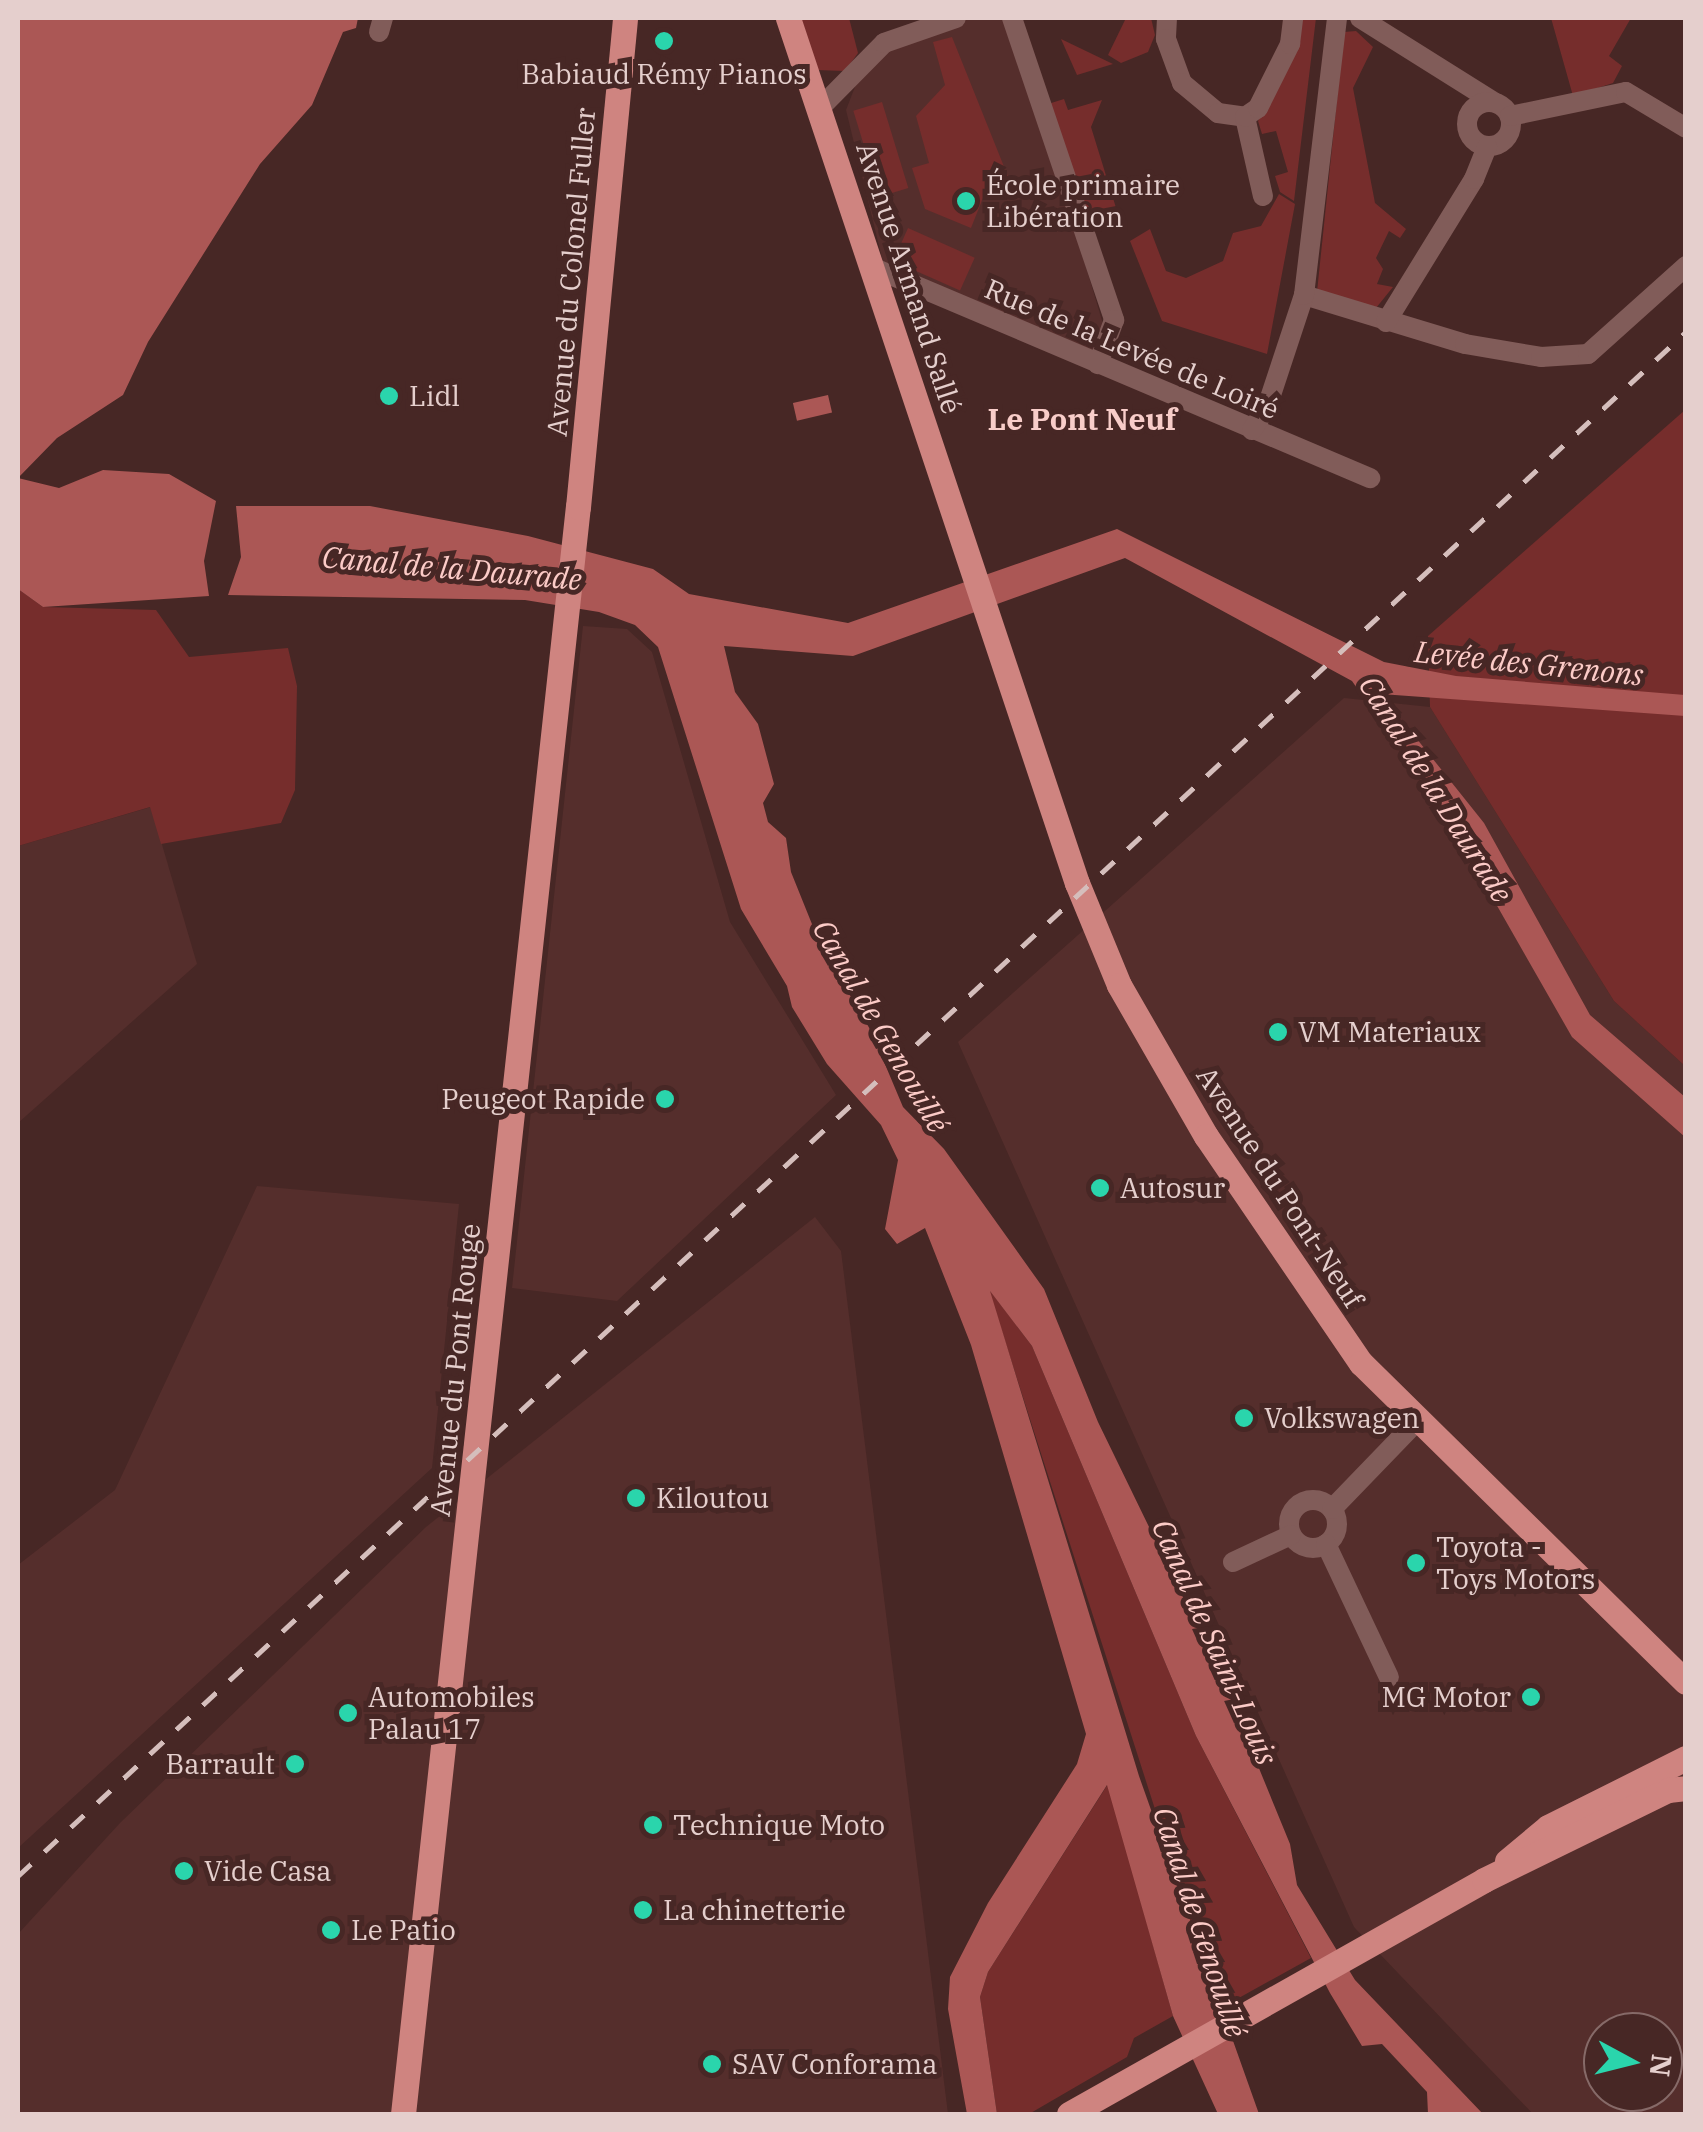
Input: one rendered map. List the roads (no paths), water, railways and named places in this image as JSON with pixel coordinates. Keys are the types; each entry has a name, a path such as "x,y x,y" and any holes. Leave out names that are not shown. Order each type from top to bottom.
{"main road":[{"name":"Avenue du Colonel Fuller","path":"564,631 624,18"},
{"name":"Avenue Armand Sallé","path":"788,18 994,631"},
{"name":"Avenue du Pont Rouge","path":"403,2114 564,631"},
{"name":"Avenue du Pont-Neuf","path":"994,631 1076,883 1119,984 1206,1136 1361,1363 1682,1684"},
{"path":"1484,1880 1548,1827 1686,1758"},
{"path":"1069,2114 1484,1880 1668,1790 1686,1788"}],"street":[{"path":"820,108 884,42 956,18"},
{"path":"1012,18 1114,320 1098,364"},
{"path":"1168,18 1166,39 1182,83 1218,113 1245,118 1258,108 1290,44 1292,18"},
{"path":"1252,430 1267,407 1304,295 1337,18"},
{"path":"1360,18 1501,109 1506,138 1486,146 1474,180 1386,322"},
{"path":"1448,78 1469,113 1469,134 1486,146"},
{"path":"1469,113 1626,92 1686,128"},
{"path":"1245,118 1262,196"},
{"path":"1304,295 1386,322 1522,354 1588,354 1686,266"},
{"name":"Rue de la Levée de Loiré","path":"874,268 1370,478"},
{"path":"1332,1509 1418,1420"},
{"path":"1291,1535 1291,1512 1303,1501 1332,1509"},
{"path":"1291,1535 1311,1548 1326,1544 1336,1532 1332,1509"},
{"path":"1233,1562 1291,1535"},
{"path":"1326,1544 1389,1678"}],"water":[{"path":"18,18 358,18 356,28 343,32 312,105 260,164 148,342 123,395 57,438 18,478"},
{"path":"828,395 832,413 797,421 793,403"},
{"path":"103,470 169,474 216,501 204,561 209,596 43,607 18,589 18,478 59,488"},
{"name":"Canal de la Daurade","path":"236,506 370,506 528,536 653,569 689,594 848,623 1117,529 1384,662 1456,676 1685,695 1685,716 1381,694 1484,823 1590,1015 1685,1097 1685,1137 1572,1037 1447,818 1352,681 1125,558 853,656 724,646 735,692 758,724 774,784 763,803 768,822 786,838 791,872 820,944 871,1031 903,1107 944,1149 1044,1289 1098,1422 1220,1673 1290,1844 1297,1885 1355,1980 1483,2114 1428,2114 1427,2092 1382,2044 1362,2046 1330,1993 1196,1736 1032,1346 990,1291 1139,1776 1259,2114 1218,2114 1173,2016 1107,1785 988,1972 980,1997 997,2114 967,2114 948,2009 950,1977 988,1903 1077,1764 1086,1734 971,1345 925,1228 897,1244 885,1229 898,1160 881,1125 827,1064 741,909 658,647 635,625 599,612 525,600 228,595 241,557"}],"railway":[{"path":"18,1876 1686,332"}],"place":[{"name":"Babiaud Rémy Pianos","path":"664,41"},
{"name":"École primaire Libération","path":"966,201"},
{"name":"Lidl","path":"389,396"},
{"name":"VM Materiaux","path":"1278,1032"},
{"name":"Peugeot Rapide","path":"665,1099"},
{"name":"Autosur","path":"1100,1188"},
{"name":"Volkswagen","path":"1244,1418"},
{"name":"Kiloutou","path":"636,1498"},
{"name":"Toyota - Toys Motors","path":"1416,1563"},
{"name":"MG Motor","path":"1531,1697"},
{"name":"Automobiles Palau 17","path":"348,1713"},
{"name":"Barrault","path":"295,1764"},
{"name":"Technique Moto","path":"653,1825"},
{"name":"Vide Casa","path":"184,1871"},
{"name":"La chinetterie","path":"643,1910"},
{"name":"Le Patio","path":"331,1930"},
{"name":"SAV Conforama","path":"712,2064"}],"district":[{"name":"Le Pont Neuf","path":"1082,419"}],"water label":[{"name":"Levée des Grenons","path":"1529,663"},
{"name":"Canal de Genouillé","path":"881,1026"},
{"name":"Canal de Saint-Louis","path":"1215,1642"},
{"name":"Canal de Genouillé","path":"1200,1922"}]}
